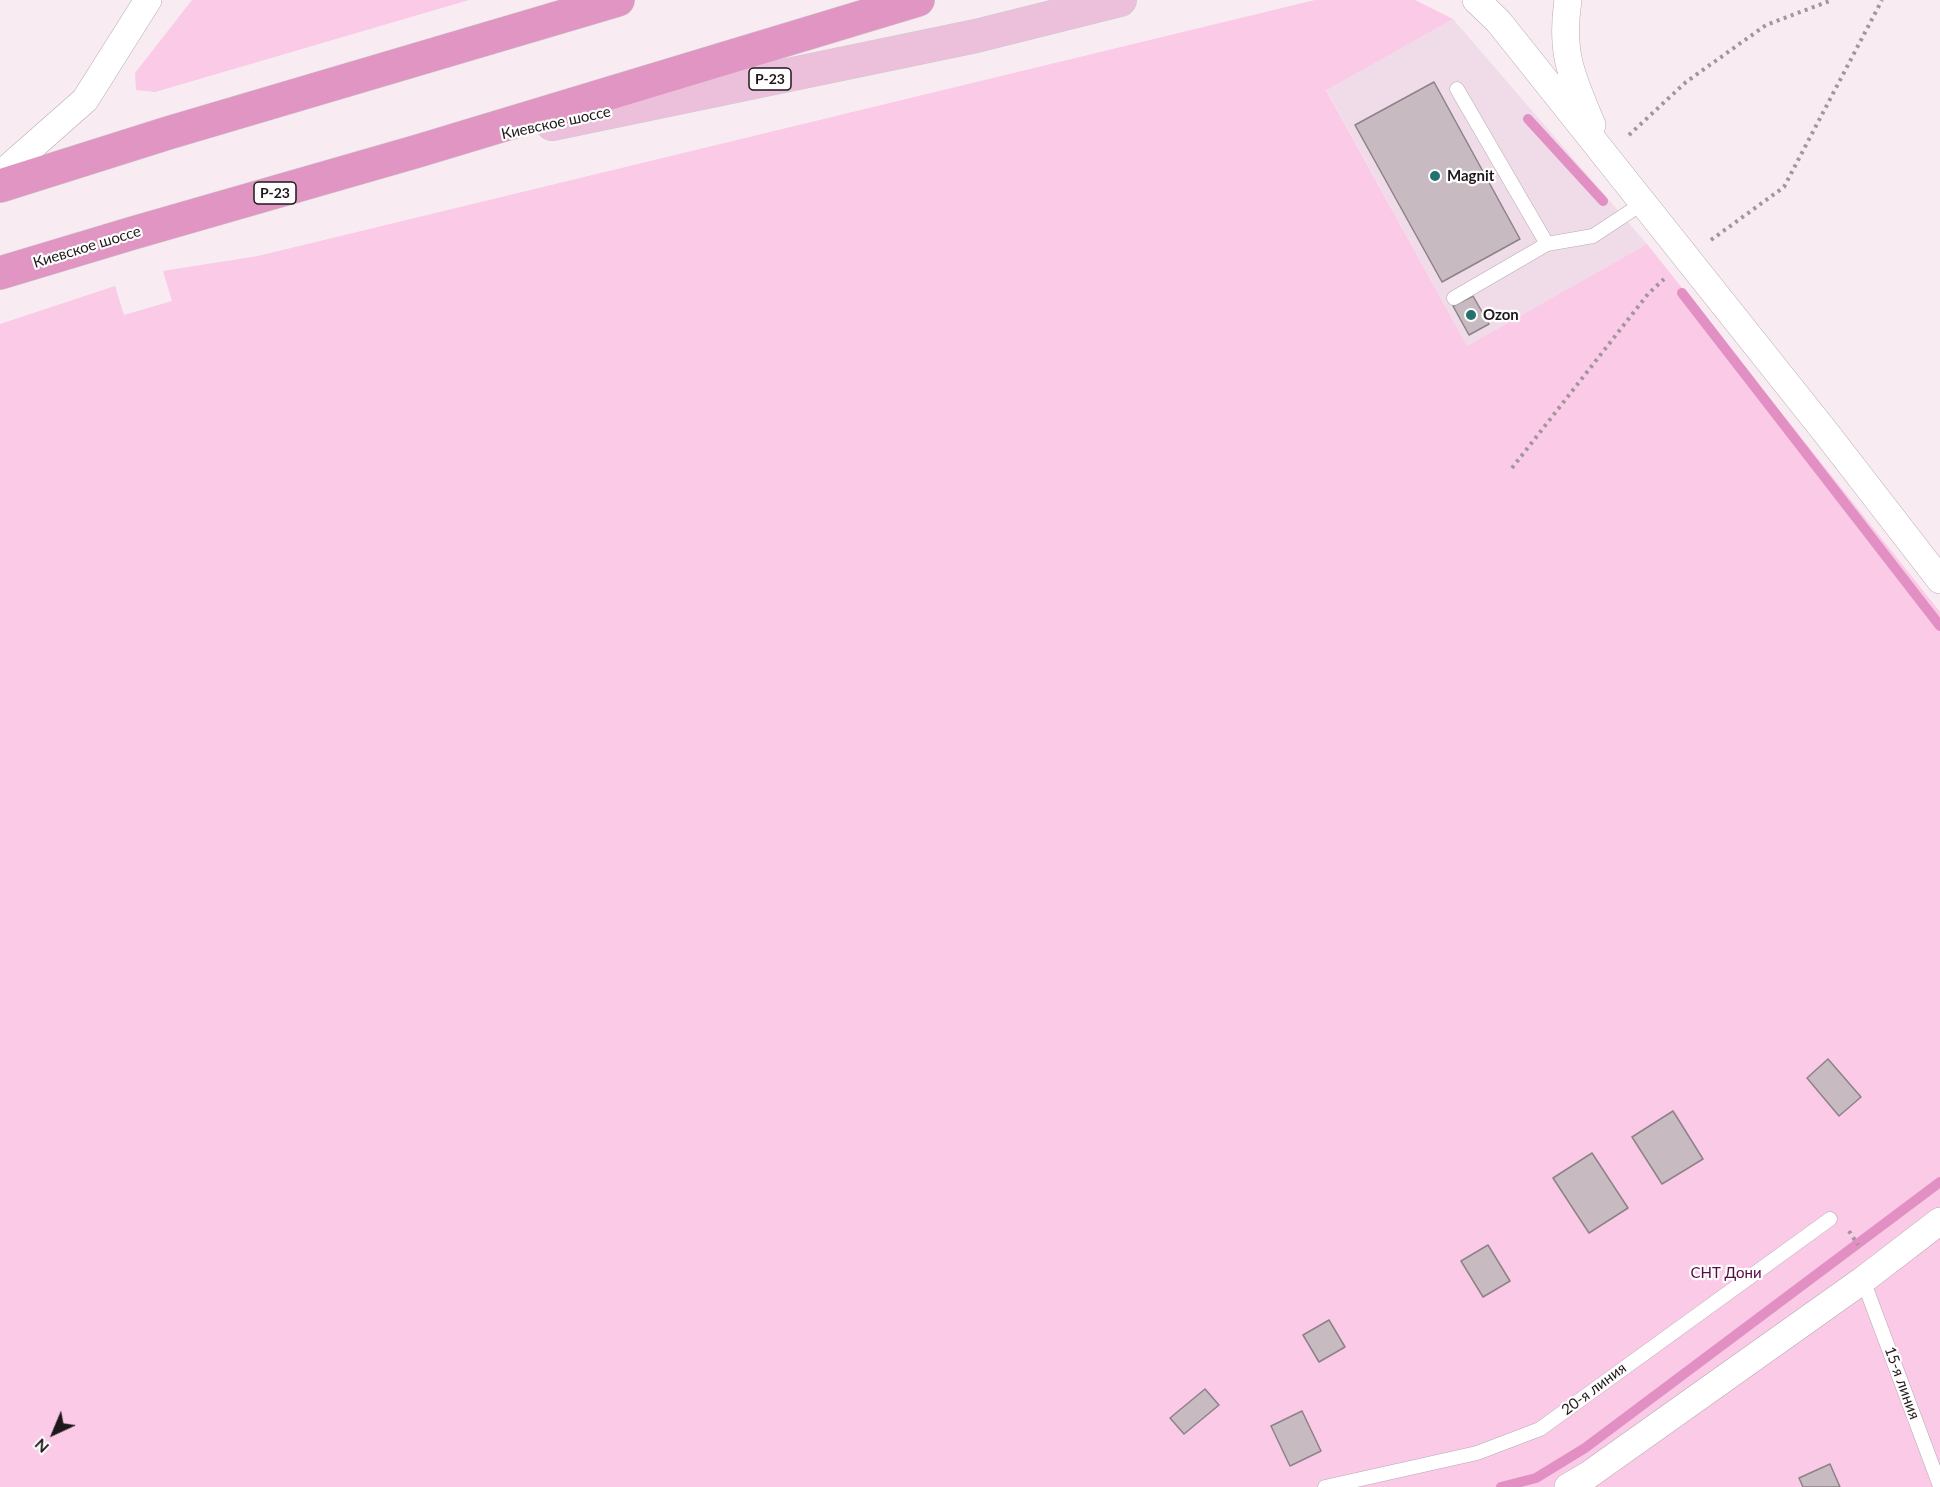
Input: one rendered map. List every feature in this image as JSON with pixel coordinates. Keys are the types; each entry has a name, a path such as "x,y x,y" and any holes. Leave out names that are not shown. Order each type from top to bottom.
{"highway":[{"path":"0,186 105,152 618,0"},
{"name":"Р-23","path":"418,151 918,0"},
{"name":"Киевское шоссе","path":"0,273 418,151"}],"main road":[{"name":"Киевское шоссе","path":"418,151 976,36 1120,0"}],"street":[{"path":"1476,0 1498,21 1687,257 1940,580"},
{"path":"1568,0 1565,47 1572,76 1606,156"},
{"path":"0,175 85,100 147,1"},
{"path":"1582,1483 1863,1280 1940,1221"}],"lane":[{"path":"1457,89 1547,244"},
{"path":"1454,298 1547,244 1593,237 1643,203"},
{"name":"20-я линия","path":"1324,1487 1478,1453 1540,1429 1830,1218"},
{"name":"15-я линия","path":"1863,1280 1940,1486"}],"path":[{"path":"1606,156 1686,82 1766,25 1832,0"},
{"path":"1512,468 1648,294 1687,257 1784,187 1882,0"},
{"path":"1850,1233 1864,1252"}],"shaded area":[{"path":"1453,19 1647,244 1467,346 1326,89"}],"green space":[{"path":"192,0 469,0 155,92 136,90 135,73"},
{"name":"СНТ Дони","path":"1315,0 1415,0 1453,19 1326,90 1467,346 1647,244 1940,612 1940,1487 0,1487 0,324 115,286 124,315 172,301 163,271 258,256"}],"building":[{"name":"Magnit","path":"1434,82 1520,239 1442,282 1355,125"},
{"name":"Ozon","path":"1473,296 1489,324 1469,335 1453,306"},
{"path":"1828,1059 1861,1097 1839,1116 1807,1078"},
{"path":"1673,1111 1703,1159 1662,1184 1632,1137"},
{"path":"1592,1153 1628,1208 1589,1233 1553,1178"},
{"path":"1488,1245 1510,1281 1483,1297 1461,1261"},
{"path":"1329,1320 1345,1347 1319,1362 1303,1335"},
{"path":"1205,1389 1219,1405 1184,1434 1170,1418"},
{"path":"1302,1411 1321,1451 1290,1466 1271,1426"},
{"path":"1830,1464 1840,1487 1803,1487 1799,1478"}],"waterway":[{"path":"1528,119 1603,201"},
{"path":"1682,293 1940,626"},
{"path":"1501,1487 1536,1478 1585,1448 1940,1182"}],"place":[{"name":"Magnit","path":"1435,176"},
{"name":"Ozon","path":"1471,315"}]}
